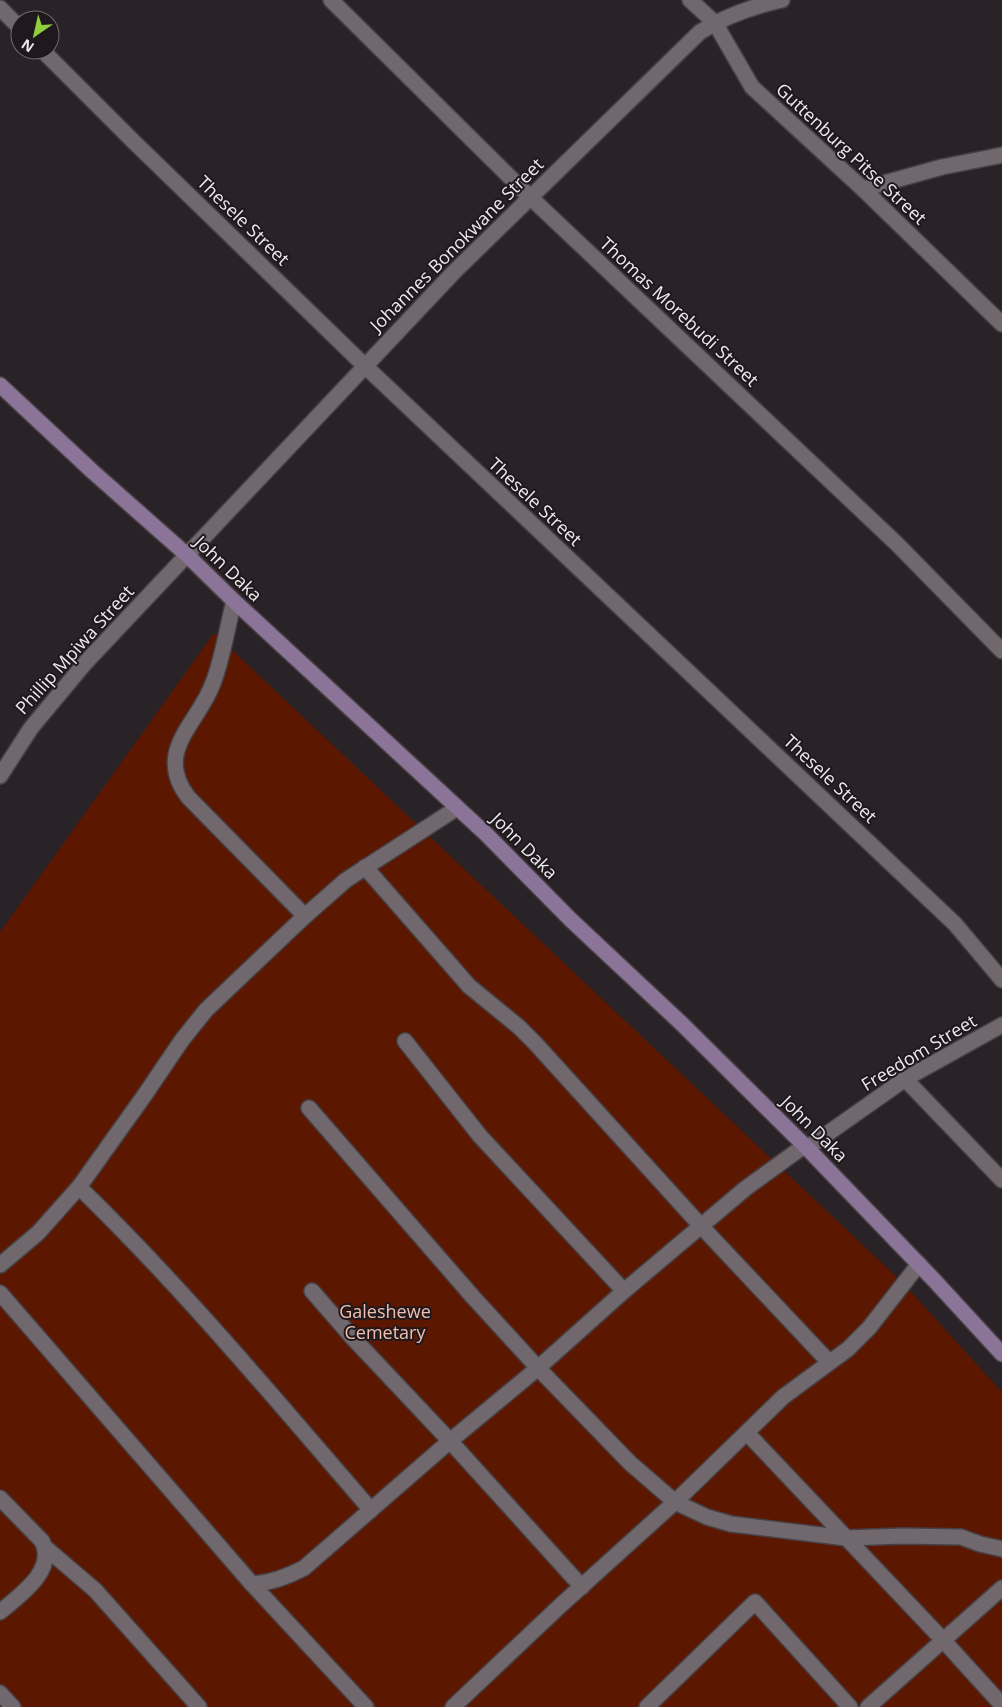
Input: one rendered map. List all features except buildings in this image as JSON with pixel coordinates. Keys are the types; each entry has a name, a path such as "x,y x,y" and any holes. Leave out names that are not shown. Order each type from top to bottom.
{"street":[{"name":"Thomas Morebudi Street","path":"331,0 530,198 897,544 1002,651"},
{"name":"Guttenburg Pitse Street","path":"690,0 715,23 752,87 864,189 1002,324"},
{"name":"Johannes Bonokwane Street","path":"188,556 454,272 700,32 715,23 771,2 782,0"},
{"path":"0,8 10,18"},
{"name":"Thesele Street","path":"52,60 365,366 904,874 955,924 1002,980"},
{"path":"864,189 942,167 1002,155"},
{"name":"John Daka","path":"0,385 92,471 188,556 457,808 682,1024 919,1264 1002,1354"},
{"name":"Phillip Mpiwa Street","path":"0,776 31,728 86,662 188,556"},
{"path":"234,601 214,682 206,700 181,737 177,751 177,776 180,786 188,796 305,916"},
{"path":"0,1265 38,1233 79,1187 182,1040 206,1010 305,916 346,880 457,808"},
{"path":"365,868 469,986 520,1027 701,1226 829,1362"},
{"name":"Freedom Street","path":"252,1584 268,1583 304,1568 746,1188 905,1079 1002,1025"},
{"path":"405,1041 480,1136 624,1291"},
{"path":"905,1079 1002,1180"},
{"path":"309,1108 466,1289 538,1368 630,1462 675,1502 707,1517 731,1524 846,1538 955,1536 1002,1549"},
{"path":"79,1187 127,1234 191,1302 371,1510"},
{"path":"453,1707 675,1502 783,1398 848,1349 869,1328 919,1264"},
{"path":"312,1291 582,1587"},
{"path":"0,1293 252,1584 366,1707"},
{"path":"747,1433 943,1640 1002,1706"},
{"path":"0,1498 35,1532 47,1549 95,1590 199,1707"},
{"path":"0,1612 37,1578 47,1558 47,1549"},
{"path":"868,1707 1002,1588"},
{"path":"647,1707 755,1602 850,1707"},
{"path":"0,1693 12,1707"}],"green space":[{"name":"Galeshewe Cemetary","path":"214,633 902,1282 1002,1392 1002,1707 0,1707 0,932"}]}
